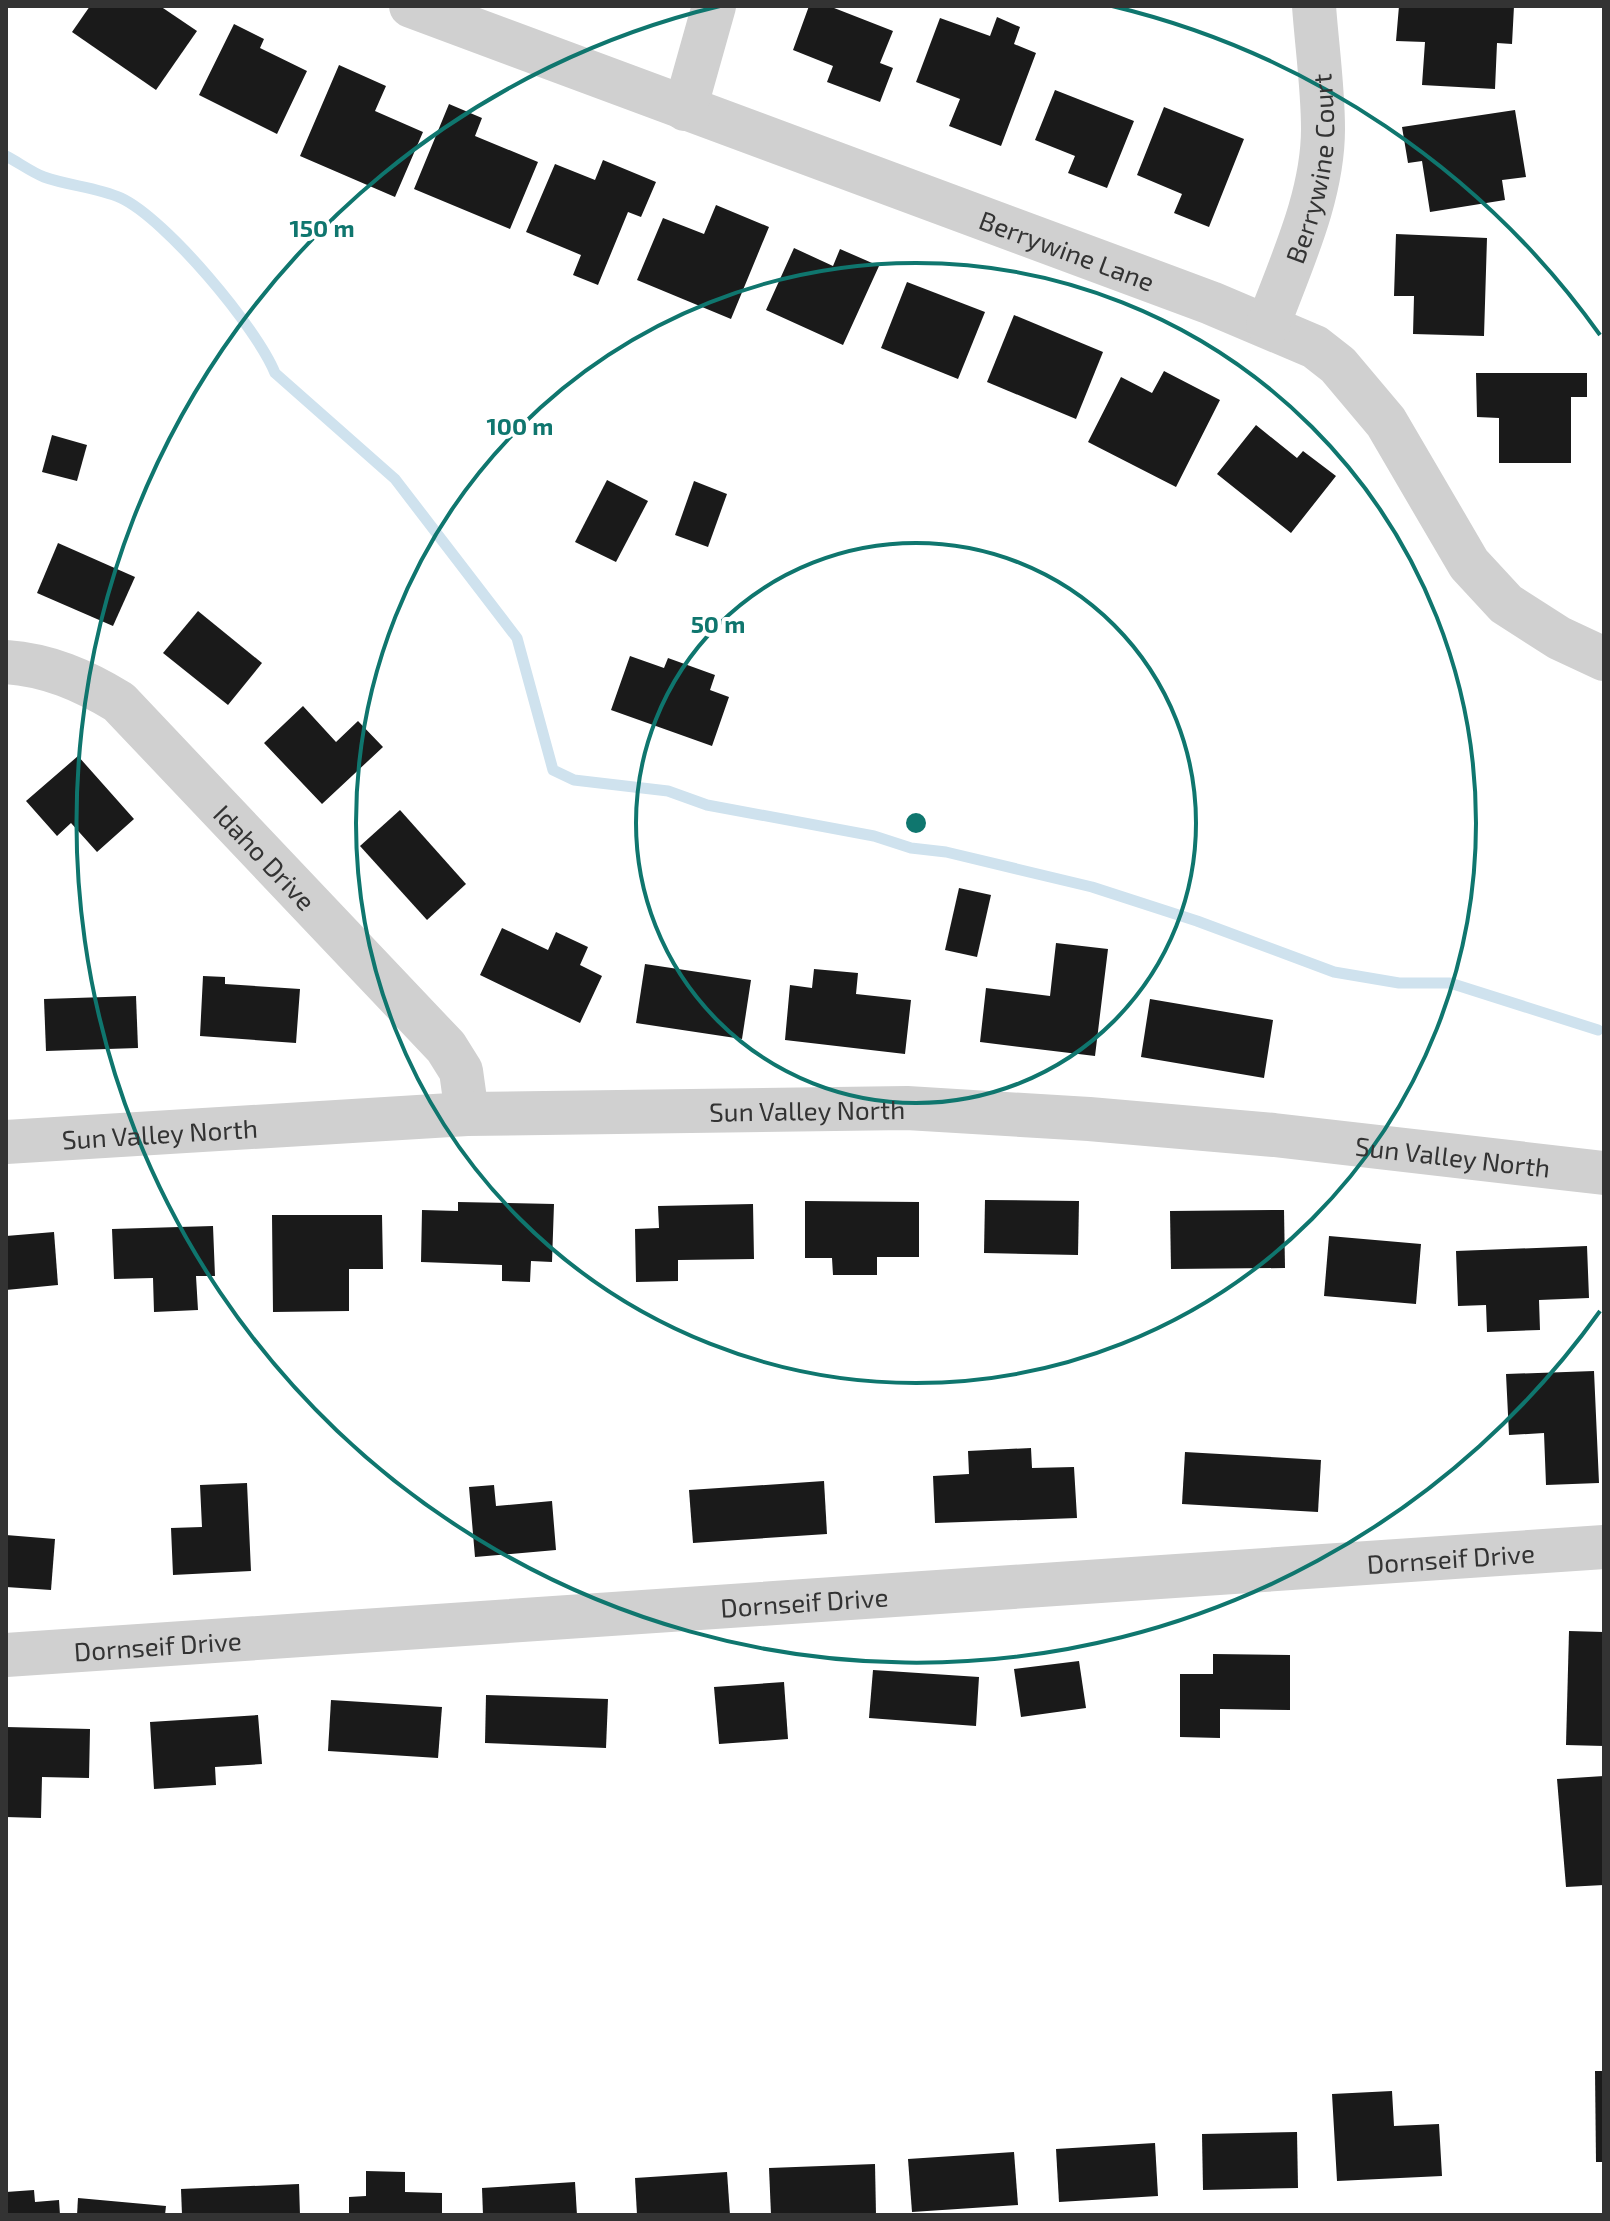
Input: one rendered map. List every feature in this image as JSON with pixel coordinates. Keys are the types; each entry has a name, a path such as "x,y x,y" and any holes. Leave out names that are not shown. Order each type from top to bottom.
{"street":[{"name":"Berrywine Lane","path":"411,6 1268,325 1315,347 1358,385 1386,422 1469,564 1506,604 1559,638 1604,659"},
{"path":"685,109 714,6"},
{"name":"Berrywine Court","path":"1268,325 1308,213 1318,174 1323,131 1314,6"},
{"name":"Idaho Drive","path":"6,662 49,668 88,683 119,702 446,1047 461,1071 467,1114"},
{"name":"Sun Valley North","path":"6,1142 467,1114 907,1108 1274,1135 1604,1173"},
{"name":"Dornseif Drive","path":"6,1655 1604,1547"}],"building":[{"path":"90,6 160,6 197,31 156,90 72,32"},
{"path":"809,6 829,6 893,31 880,63 893,68 880,102 827,82 833,66 793,50"},
{"path":"1399,6 1514,6 1512,44 1497,43 1495,89 1422,85 1425,42 1396,41"},
{"path":"997,17 1020,27 1014,44 1036,53 1001,146 949,126 960,99 916,82 940,18 990,36"},
{"path":"234,24 264,39 260,48 307,71 277,134 199,95"},
{"path":"339,65 386,86 375,111 423,132 395,197 300,156"},
{"path":"1055,90 1134,121 1107,188 1068,173 1075,156 1035,140"},
{"path":"449,104 482,118 475,136 538,162 510,229 414,189"},
{"path":"1164,107 1244,139 1209,227 1174,213 1182,194 1137,175"},
{"path":"1515,110 1526,177 1502,180 1505,200 1430,212 1422,161 1408,163 1402,127"},
{"path":"603,160 656,182 641,217 628,212 598,285 573,275 581,255 526,232 555,164 595,180"},
{"path":"716,205 769,227 731,319 637,280 663,218 704,234"},
{"path":"1396,234 1487,238 1484,336 1413,334 1414,296 1394,296"},
{"path":"794,248 833,266 840,249 879,266 843,345 766,310"},
{"path":"907,282 985,312 958,379 881,348"},
{"path":"1014,315 1103,352 1076,419 987,382"},
{"path":"1164,371 1220,400 1176,487 1088,442 1121,377 1152,393"},
{"path":"1476,373 1587,373 1587,397 1571,397 1571,463 1499,463 1499,418 1477,417"},
{"path":"1256,425 1297,458 1303,451 1336,476 1291,533 1217,474"},
{"path":"52,435 87,445 77,481 42,472"},
{"path":"607,480 648,501 616,562 575,542"},
{"path":"694,481 727,494 708,547 675,535"},
{"path":"58,543 135,577 113,626 37,593"},
{"path":"198,611 262,663 228,705 163,653"},
{"path":"630,656 664,668 668,658 715,675 710,690 729,697 712,746 611,710"},
{"path":"303,706 336,742 358,721 383,747 322,804 264,743"},
{"path":"78,756 134,819 97,852 71,823 57,836 26,801"},
{"path":"400,810 466,884 427,920 360,846"},
{"path":"959,888 991,895 977,957 945,950"},
{"path":"502,928 548,950 556,932 588,947 580,965 602,976 580,1023 480,975"},
{"path":"1056,943 1108,949 1095,1056 980,1042 986,988 1050,996"},
{"path":"645,964 751,980 742,1039 636,1023"},
{"path":"814,969 858,973 856,994 911,1000 905,1054 785,1040 790,985 812,988"},
{"path":"203,976 225,977 225,984 300,989 296,1043 200,1036"},
{"path":"136,996 138,1048 46,1051 44,999"},
{"path":"1150,999 1273,1020 1264,1078 1141,1057"},
{"path":"985,1200 1079,1201 1078,1255 984,1253"},
{"path":"805,1201 919,1202 919,1257 877,1257 877,1275 833,1275 832,1258 805,1258"},
{"path":"458,1202 554,1204 552,1262 531,1261 530,1282 502,1281 502,1265 421,1262 422,1210 458,1211"},
{"path":"753,1204 754,1259 678,1260 678,1281 636,1282 635,1229 659,1228 658,1206"},
{"path":"1284,1210 1285,1268 1171,1269 1170,1211"},
{"path":"272,1215 382,1215 383,1269 349,1269 349,1311 273,1312"},
{"path":"213,1226 215,1276 196,1276 198,1310 154,1312 153,1278 114,1279 112,1229"},
{"path":"54,1232 58,1285 6,1290 6,1236"},
{"path":"1329,1236 1421,1244 1416,1304 1324,1296"},
{"path":"1587,1246 1589,1298 1539,1300 1540,1330 1487,1332 1486,1305 1458,1306 1456,1251"},
{"path":"1594,1371 1599,1483 1546,1485 1544,1433 1509,1435 1506,1374"},
{"path":"1031,1448 1032,1468 1074,1467 1077,1518 935,1523 933,1476 969,1474 968,1451"},
{"path":"1185,1452 1321,1460 1318,1512 1182,1504"},
{"path":"824,1481 827,1534 693,1543 689,1490"},
{"path":"247,1483 251,1571 173,1575 171,1528 202,1527 200,1485"},
{"path":"494,1485 496,1506 552,1501 556,1550 475,1557 469,1487"},
{"path":"6,1535 55,1539 51,1590 6,1587"},
{"path":"1569,1631 1604,1632 1604,1746 1566,1745"},
{"path":"1213,1654 1290,1655 1290,1710 1220,1709 1220,1738 1180,1737 1180,1674 1213,1674"},
{"path":"1079,1661 1086,1708 1021,1717 1014,1669"},
{"path":"873,1670 979,1677 976,1726 869,1718"},
{"path":"784,1682 788,1739 719,1744 714,1687"},
{"path":"486,1695 608,1699 606,1748 485,1743"},
{"path":"331,1700 442,1707 438,1758 328,1751"},
{"path":"258,1715 262,1764 215,1767 216,1785 154,1789 150,1722"},
{"path":"6,1727 90,1729 89,1778 42,1777 41,1818 6,1817"},
{"path":"1604,1776 1604,1885 1566,1887 1557,1779"},
{"path":"1595,2071 1604,2071 1604,2162 1596,2162"},
{"path":"1392,2091 1394,2126 1439,2124 1442,2176 1337,2181 1332,2094"},
{"path":"1297,2132 1298,2188 1203,2190 1202,2134"},
{"path":"1155,2143 1158,2196 1059,2202 1056,2149"},
{"path":"1014,2152 1018,2205 912,2212 908,2159"},
{"path":"875,2164 876,2215 771,2215 769,2168"},
{"path":"366,2171 405,2172 405,2192 442,2193 442,2215 349,2215 349,2197 366,2196"},
{"path":"727,2172 730,2215 637,2215 635,2178"},
{"path":"575,2182 577,2215 483,2215 482,2188"},
{"path":"299,2184 300,2215 182,2215 181,2189"},
{"path":"34,2190 35,2202 59,2200 60,2215 6,2215 6,2192"},
{"path":"78,2198 166,2206 165,2215 77,2215"}],"waterway":[{"path":"6,156 44,177 121,198 162,228 230,303 265,353 275,373 395,479 517,638 553,770 574,780 668,791 707,805 874,836 911,848 946,852 1092,887 1197,921 1334,972 1399,983 1450,983 1598,1030"}]}
